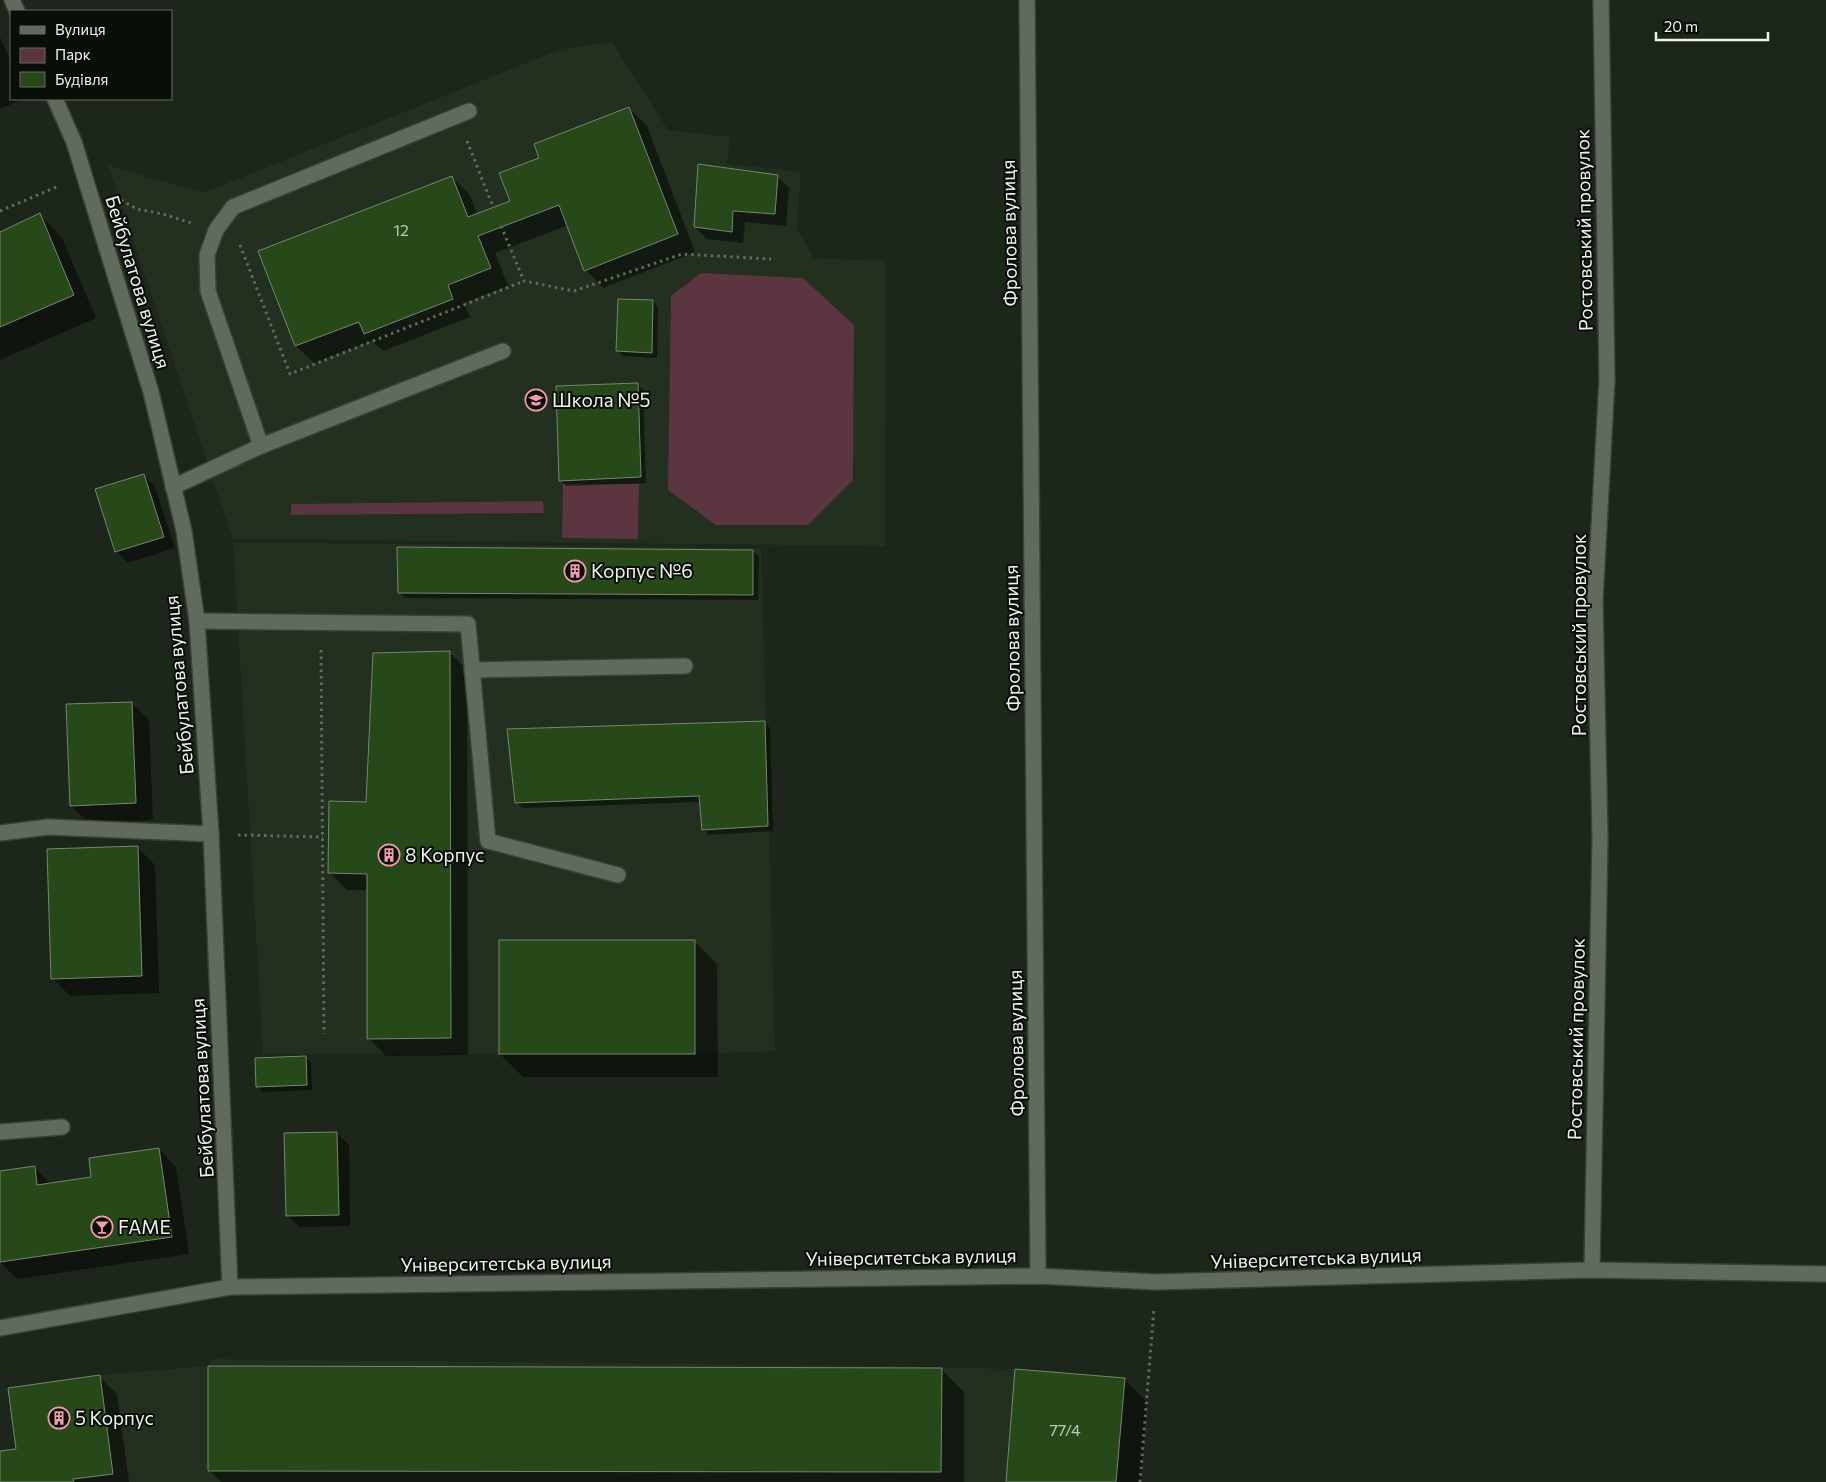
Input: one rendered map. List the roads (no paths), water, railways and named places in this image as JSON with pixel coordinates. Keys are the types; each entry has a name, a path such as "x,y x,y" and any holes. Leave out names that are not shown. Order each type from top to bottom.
{"street":[{"name":"Фролова вулиця","path":"1027,0 1038,1276"},
{"name":"Ростовський провулок","path":"1592,1270 1600,838 1595,600 1607,380 1600,0"},
{"name":"Бейбулатова вулиця","path":"55,100 74,142 151,392 184,532 197,621 210,834 230,1287"},
{"path":"261,446 208,292 207,255 216,230 233,207 469,111"},
{"path":"173,487 261,446 503,351"},
{"path":"197,621 468,624 488,840 618,875"},
{"path":"472,670 685,666"},
{"path":"0,833 48,827 210,834"},
{"path":"0,1132 62,1127"},
{"name":"Університетська вулиця","path":"0,1328 230,1287 1038,1276 1156,1282 1592,1270 1826,1274"}],"place":[{"name":"Школа №5","path":"536,400"},
{"name":"Корпус №6","path":"575,571"},
{"name":"8 Корпус","path":"389,855"},
{"name":"FAME","path":"102,1227"},
{"name":"5 Корпус","path":"59,1418"}]}
